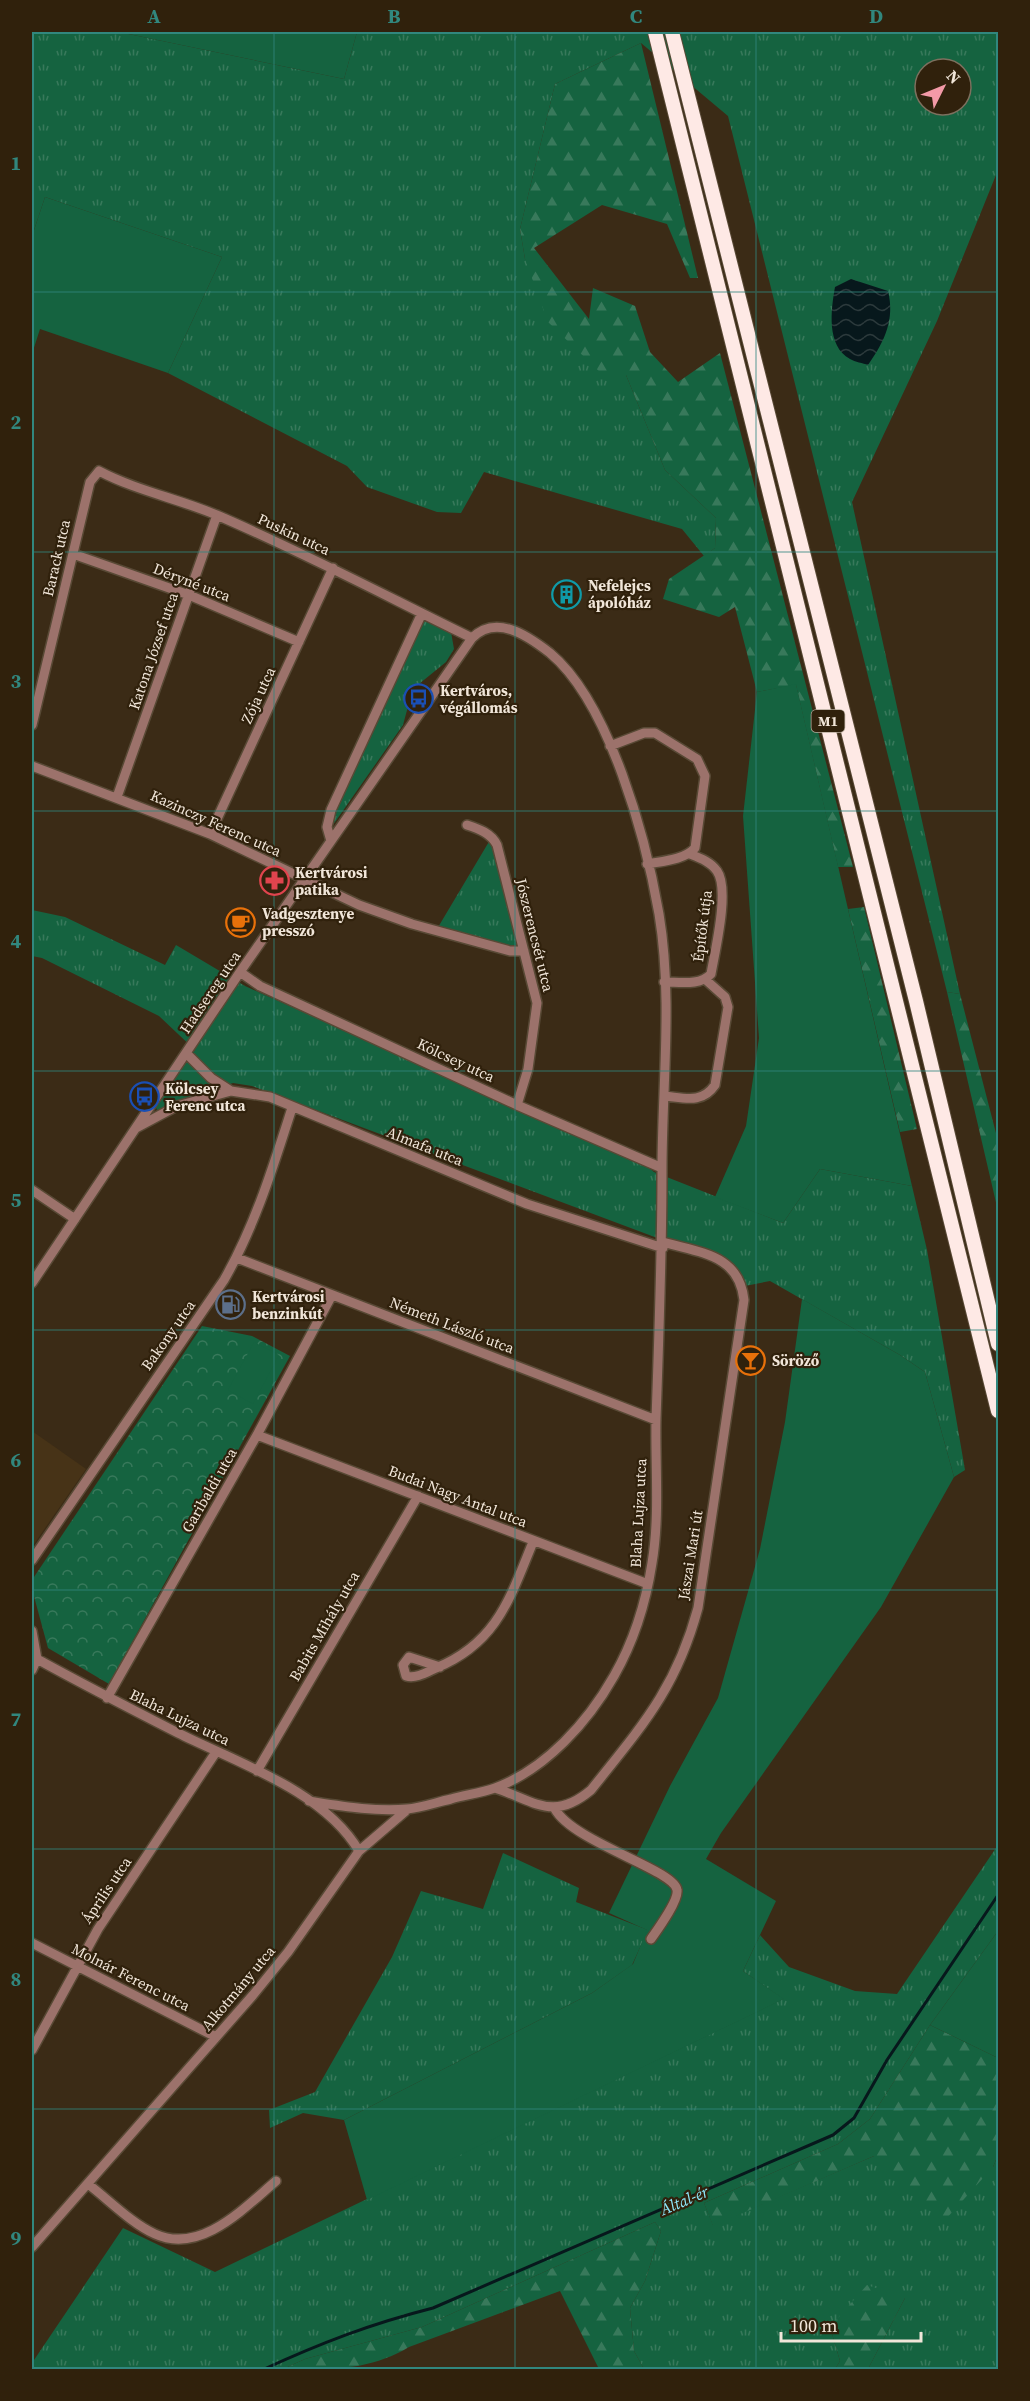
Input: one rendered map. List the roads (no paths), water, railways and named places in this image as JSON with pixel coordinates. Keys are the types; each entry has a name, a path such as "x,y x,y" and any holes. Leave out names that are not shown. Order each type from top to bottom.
{"highway":[{"name":"M1","path":"655,32 999,1412"},
{"name":"M1","path":"672,32 999,1344"}],"street":[{"name":"Puskin utca","path":"99,471 119,482 217,515 333,568 471,638"},
{"name":"Barack utca","path":"32,725 90,482 99,471"},
{"name":"Katona József utca","path":"117,797 217,515"},
{"name":"Déryné utca","path":"73,554 189,595 299,642"},
{"name":"Zója utca","path":"210,834 333,568"},
{"path":"331,841 327,827 331,810 422,614"},
{"name":"Hadsereg utca","path":"32,1283 240,972 471,638 481,629 494,625 506,627 542,647 561,663 578,683 610,746"},
{"path":"647,864 690,854 695,848 705,776 697,759 655,734 644,733 610,746 628,793 659,915 664,982 663,1245"},
{"name":"Kazinczy Ferenc utca","path":"32,766 210,834 359,905 412,924 510,951 524,951"},
{"name":"Jószerencsét utca","path":"467,825 482,830 497,845 537,1003 528,1070 517,1105"},
{"name":"Építők útja","path":"690,854 709,862 718,872 723,886 711,974 706,980"},
{"name":"Kölcsey utca","path":"240,972 260,986 517,1105 662,1168"},
{"name":"Építők útja","path":"664,982 706,980 725,997 728,1007 715,1085 709,1095 699,1099 664,1096"},
{"name":"Almafa utca","path":"187,1054 211,1078 231,1091 270,1097 527,1204 663,1245"},
{"name":"Hadsereg utca","path":"133,1130 177,1106 231,1091"},
{"name":"Bakony utca","path":"32,1560 237,1258 266,1189 292,1108"},
{"path":"32,1190 75,1220"},
{"name":"Blaha Lujza utca","path":"309,1801 368,1808 408,1809 495,1788 538,1763 570,1735 588,1715 624,1656 643,1608 648,1584 655,1538 656,1420 663,1245"},
{"name":"Jászai Mari út","path":"555,1809 570,1805 591,1790 649,1717 680,1664 698,1608 744,1300 738,1277 724,1262 663,1245"},
{"name":"Németh László utca","path":"237,1258 656,1420"},
{"name":"Garibaldi utca","path":"107,1698 257,1435 332,1295"},
{"name":"Budai Nagy Antal utca","path":"257,1435 648,1584"},
{"name":"Babits Mihály utca","path":"257,1771 418,1496"},
{"path":"440,1667 474,1648 496,1623 533,1542"},
{"path":"32,1631 37,1659 32,1670"},
{"name":"Blaha Lujza utca","path":"37,1659 107,1698 257,1771 309,1801 339,1824 359,1851"},
{"name":"Április utca","path":"32,2050 76,1965 216,1752"},
{"path":"495,1788 531,1803 555,1809 566,1824 599,1844 663,1874 675,1884 678,1890 675,1899 651,1939"},
{"name":"Alkotmány utca","path":"32,2247 288,1952 359,1851 408,1809"},
{"name":"Molnár Ferenc utca","path":"32,1943 216,2037"},
{"path":"88,2184 154,2234 177,2238 197,2235 219,2227 276,2181"}],"water":[{"path":"851,279 888,291 890,301 887,330 868,365 852,360 842,353 837,345 832,326 835,287"}],"waterway":[{"name":"Által-ér","path":"262,2370 346,2335 433,2308 833,2135 854,2118 887,2060 998,1895"}],"place":[{"name":"Nefelejcs ápolóház","path":"567,594"},
{"name":"Kertváros, végállomás","path":"419,699"},
{"name":"Kertvárosi patika","path":"274,881"},
{"name":"Vadgesztenye presszó","path":"241,922"},
{"name":"Kölcsey Ferenc utca","path":"144,1097"},
{"name":"Kertvárosi benzinkút","path":"231,1305"},
{"name":"Söröző","path":"751,1360"}]}
